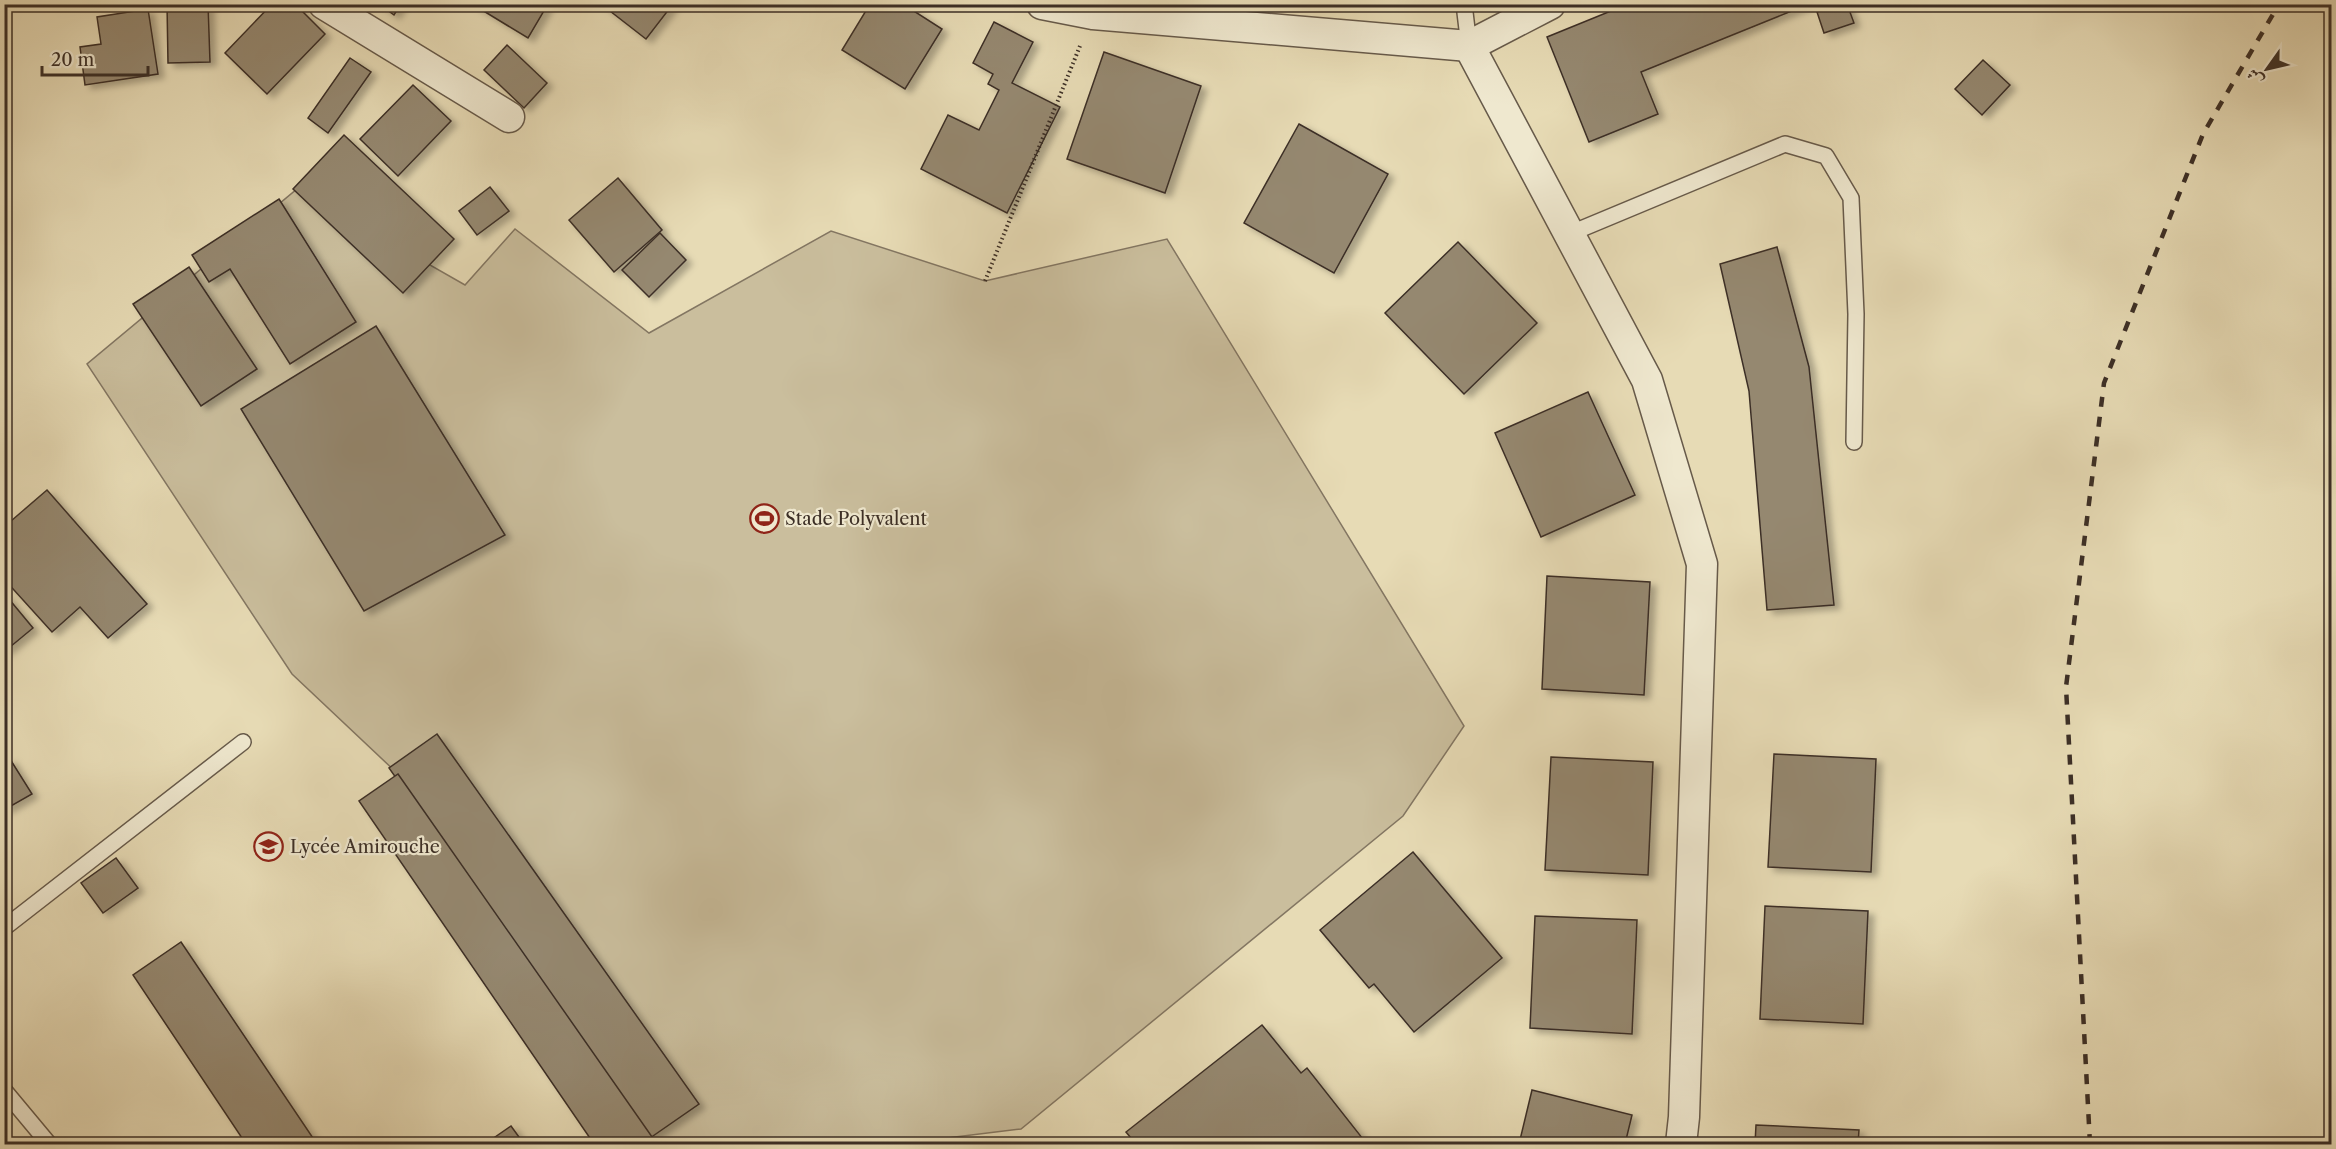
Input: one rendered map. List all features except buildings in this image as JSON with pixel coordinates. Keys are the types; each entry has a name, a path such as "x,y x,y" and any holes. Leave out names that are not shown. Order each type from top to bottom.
{"street":[{"path":"324,4 509,117"},
{"path":"1042,4 1093,14 1469,46 1550,4"},
{"path":"1469,46 1647,380 1702,564 1681,1144"}],"lane":[{"path":"1464,4 1469,46"},
{"path":"1569,234 1785,144 1826,156 1851,198 1856,314 1854,442"},
{"path":"4,928 243,742"},
{"path":"4,1090 49,1144"}],"path":[{"path":"985,281 1093,14"}],"shaded area":[{"name":"Stade Polyvalent","path":"297,189 465,285 515,229 649,333 831,231 985,281 1167,239 1464,726 1403,816 1021,1129 898,1144 657,1144 398,774 292,674 87,364"}],"railway":[{"path":"2090,1144 2066,687 2104,383 2203,134 2279,4"}],"place":[{"name":"Stade Polyvalent","path":"764,519"},
{"name":"Lycée Amirouche","path":"269,847"}]}
